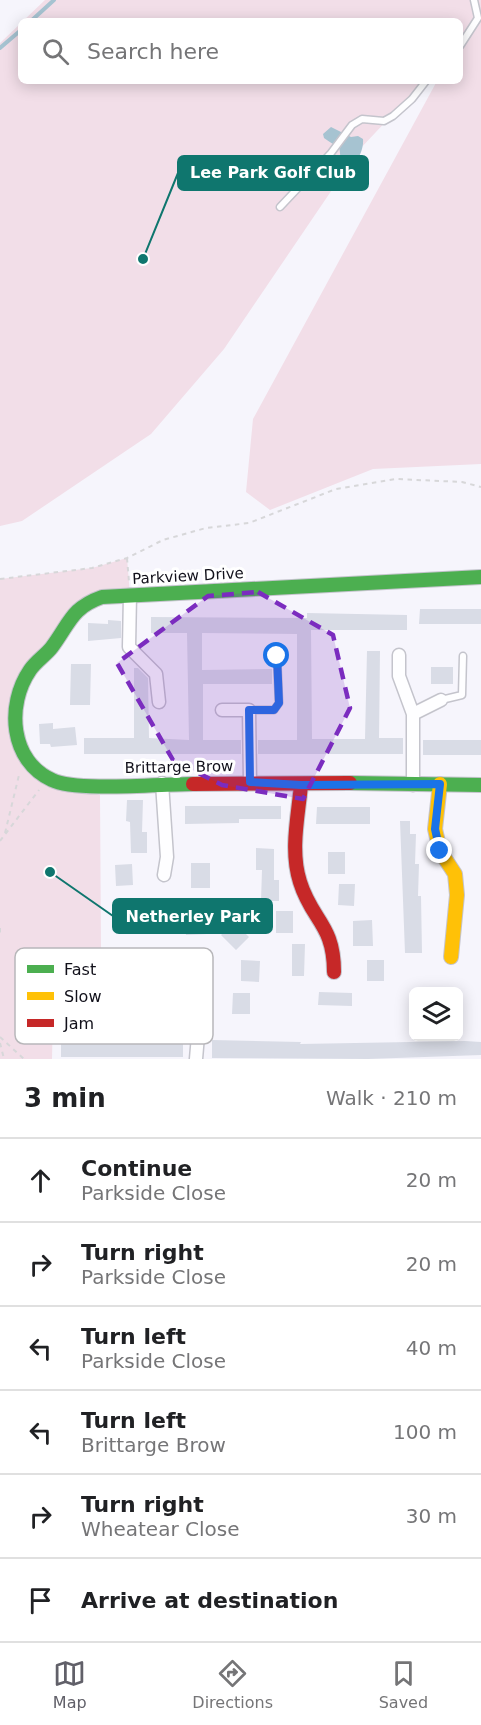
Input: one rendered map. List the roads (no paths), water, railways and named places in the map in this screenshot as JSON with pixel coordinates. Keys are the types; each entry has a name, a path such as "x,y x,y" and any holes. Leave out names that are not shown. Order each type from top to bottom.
{"street":[{"name":"Parkview Drive","path":"29,763 16,733 14,712 20,689 30,669 50,650 62,634 70,615 83,602 102,597 130,595 481,577"},
{"path":"130,595 129,647 156,674 159,702"},
{"path":"399,655 399,675 413,714 413,785"},
{"path":"413,714 441,700"},
{"path":"222,710 249,710 250,782"},
{"name":"Brittarge Brow","path":"29,763 48,779 71,786 250,782 301,785 481,785"},
{"path":"162,783 167,857 164,874"},
{"path":"440,784 435,829 440,851 455,874 457,895 451,957"},
{"path":"301,785 297,853 299,882 310,905 328,928 335,950 333,972"},
{"path":"196,1059 197,1044"}],"lane":[{"path":"463,41 478,18 477,4"},
{"path":"280,207 331,153 352,124 362,119 384,121 393,116 412,99 424,84"},
{"path":"249,710 274,710 279,703 277,656"},
{"path":"441,700 462,695 463,656"}],"water":[{"path":"331,127 351,137 358,136 363,139 359,157 346,169 342,165 339,148 324,138 323,134"}],"waterway":[{"path":"34,18 54,0"},
{"path":"0,48 18,33"}],"place":[{"name":"Lee Park Golf Club","path":"143,259"},
{"name":"Netherley Park","path":"50,872"}]}
